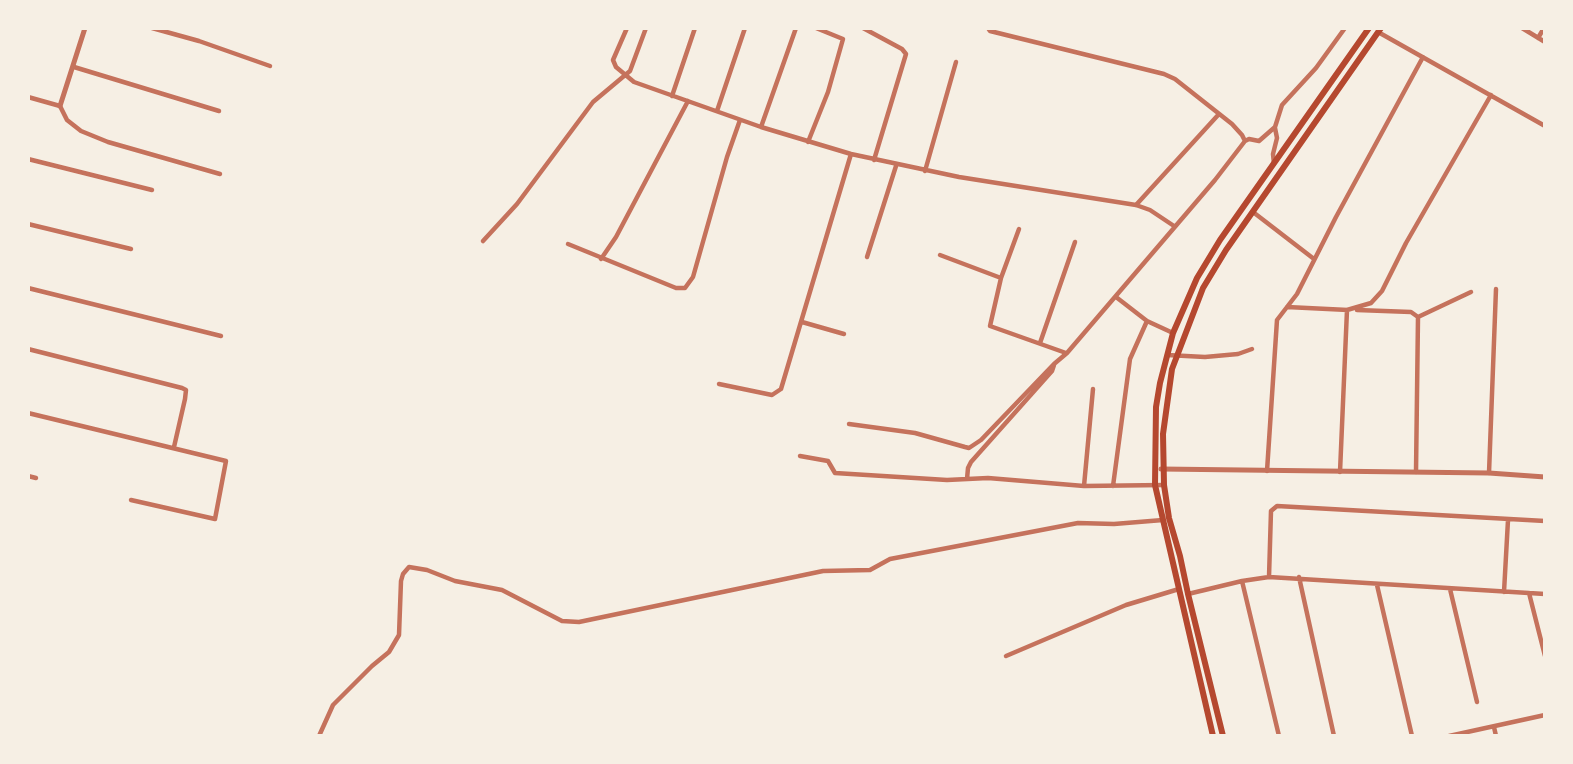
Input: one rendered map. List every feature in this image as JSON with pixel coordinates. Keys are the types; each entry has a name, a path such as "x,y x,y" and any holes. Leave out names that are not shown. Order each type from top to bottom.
{"main road":[{"path":"1213,736 1155,485 1156,407 1167,355 1173,333 1197,278 1220,240 1369,28"},
{"path":"1223,736 1169,518 1163,469 1167,393 1176,355 1203,288 1252,211 1379,30"}],"street":[{"path":"85,28 60,106 67,120 81,131 108,142 220,174"},
{"path":"152,28 270,66"},
{"path":"627,28 614,60 616,67 625,77 672,96 851,155 896,166 1136,205 1150,210 1174,226"},
{"path":"483,241 517,204 593,102 630,71 646,28"},
{"path":"672,96 695,28"},
{"path":"717,111 745,28"},
{"path":"761,127 796,28"},
{"path":"808,143 828,92 843,39 816,28"},
{"path":"863,28 902,49 906,54 874,160"},
{"path":"988,28 990,31 1164,74 1175,79 1219,114 1242,135 1245,142"},
{"path":"1274,164 1273,154 1277,138 1275,127 1282,105 1316,68 1345,28"},
{"path":"1522,28 1545,42"},
{"path":"1538,38 1545,28"},
{"path":"1379,30 1545,125"},
{"path":"1267,471 1277,320 1297,294 1423,57"},
{"path":"925,170 956,62"},
{"path":"74,66 219,111"},
{"path":"1347,310 1371,303 1382,291 1406,243 1491,95"},
{"path":"28,97 60,106"},
{"path":"601,259 616,237 688,101"},
{"path":"1136,205 1219,114"},
{"path":"568,244 676,288 685,288 693,277 740,120"},
{"path":"849,424 923,435 969,448 990,432 1067,353 1245,142 1249,139 1259,141 1275,127"},
{"path":"719,384 772,395 778,393 802,322 851,155"},
{"path":"28,159 152,190"},
{"path":"867,257 896,166"},
{"path":"1252,211 1314,259"},
{"path":"28,224 131,249"},
{"path":"1019,229 1001,278 990,326 1067,353"},
{"path":"1040,343 1075,242"},
{"path":"940,255 1001,278"},
{"path":"28,288 220,336"},
{"path":"1489,473 1496,289"},
{"path":"1418,317 1471,292"},
{"path":"1116,297 1147,321 1173,333"},
{"path":"1286,307 1411,312 1418,317"},
{"path":"1340,472 1347,310"},
{"path":"1416,472 1418,317"},
{"path":"1113,485 1130,359 1147,321"},
{"path":"802,322 844,334"},
{"path":"28,349 186,390 174,447"},
{"path":"1167,355 1238,354 1252,349"},
{"path":"967,479 971,462 1052,371 1054,364"},
{"path":"1084,486 1093,389"},
{"path":"28,413 226,461 215,519 131,500"},
{"path":"800,456 828,461 835,473 947,480 988,478 1084,486 1164,485"},
{"path":"1154,468 1489,473 1545,477"},
{"path":"28,476 36,478"},
{"path":"1269,577 1271,511 1277,506 1545,522"},
{"path":"319,736 334,705 372,666 389,653 399,635 401,581 409,567 455,581 502,590 562,621 579,622 822,571 870,570 890,559 1077,523 1114,524 1163,520"},
{"path":"1504,592 1508,520"},
{"path":"1188,594 1269,577 1545,594"},
{"path":"1299,577 1335,736"},
{"path":"1242,581 1279,736"},
{"path":"1377,585 1412,736"},
{"path":"1006,656 1126,605 1179,589"},
{"path":"1450,589 1476,702"},
{"path":"1528,593 1545,656"},
{"path":"1449,736 1545,715"},
{"path":"1494,727 1496,736"}]}
